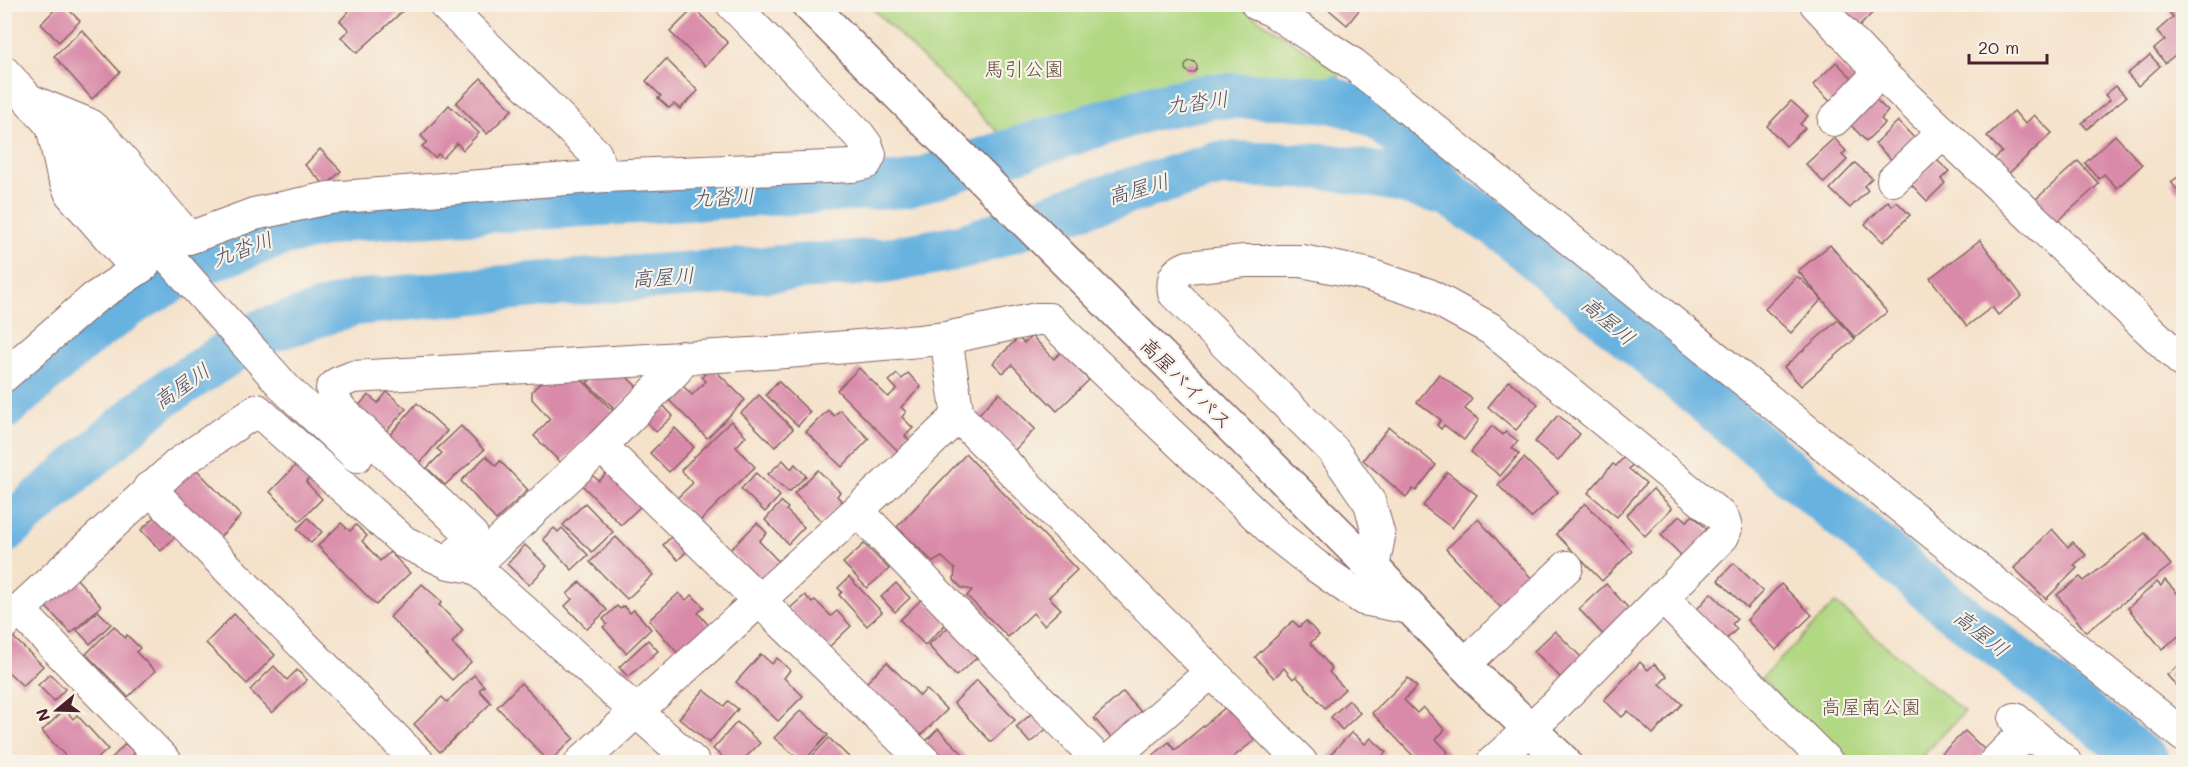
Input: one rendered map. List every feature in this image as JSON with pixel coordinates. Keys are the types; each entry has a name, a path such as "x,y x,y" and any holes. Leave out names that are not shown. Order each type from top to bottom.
{"highway":[{"name":"高屋バイパス","path":"808,4 1373,568 1464,665 1564,762"}],"street":[{"path":"444,4 595,153 605,176"},
{"path":"4,376 93,298 164,255 254,214 329,198 605,176 852,166 869,159 867,146 860,135 732,4"},
{"path":"1816,4 1880,72 2184,363"},
{"path":"1268,6 1353,64 2184,736"},
{"path":"4,72 164,255 287,390 473,567 693,762"},
{"path":"1834,120 1880,72"},
{"path":"29,100 88,124 100,134 164,255"},
{"path":"1893,180 1943,132"},
{"path":"1373,568 1379,536 1370,503 1333,450 1174,293 1175,275 1180,270 1188,267 1245,261 1302,261 1366,274 1429,295 1491,329 1723,518 1726,528 1723,536 1556,705 1493,762"},
{"path":"473,567 472,536 342,411 333,399 332,389 338,383 353,377 786,352 946,338 1037,319 1049,320 1278,536 1300,554 1363,599 1410,608"},
{"path":"946,338 958,416 1301,762"},
{"path":"473,567 601,446 676,370 682,357"},
{"path":"166,762 12,617 149,488 178,464 257,410 404,542 449,564 473,567"},
{"path":"581,762 859,512 958,416"},
{"path":"601,446 925,762"},
{"path":"149,488 418,762"},
{"path":"859,512 1100,762"},
{"path":"1464,665 1567,567"},
{"path":"1662,597 1827,762"},
{"path":"1108,762 1211,672"},
{"path":"1995,762 2012,745 2024,727 2065,762"}],"green space":[{"name":"馬引公園","path":"869,5 1236,5 1340,72 1334,92 1280,79 1191,84 1006,140"},
{"name":"高屋南公園","path":"1835,603 1964,712 1917,762 1847,762 1761,679"}],"building":[{"path":"60,4 63,4 80,21 59,42 41,24"},
{"path":"355,4 407,4 408,6 357,53 341,37 349,30 340,21"},
{"path":"1331,4 1364,4 1347,25 1327,8"},
{"path":"1853,4 1873,4 1877,8 1859,27 1844,13"},
{"path":"2178,4 2184,4 2184,48 2165,63 2154,49 2165,40 2157,31 2173,17 2169,12"},
{"path":"694,8 728,43 705,66 670,32"},
{"path":"82,30 120,72 92,99 54,56"},
{"path":"2150,55 2160,66 2138,86 2127,74"},
{"path":"666,59 698,91 680,109 674,104 669,108 658,98 661,96 646,81"},
{"path":"1191,61 1197,67 1191,73 1185,67"},
{"path":"1836,62 1856,82 1833,104 1813,85"},
{"path":"481,78 512,110 487,134 456,103"},
{"path":"2116,86 2126,97 2087,129 2082,123 2110,100 2105,95"},
{"path":"1872,96 1888,111 1881,119 1885,123 1866,141 1847,121"},
{"path":"1791,101 1808,116 1800,124 1805,128 1786,146 1767,126"},
{"path":"449,105 479,133 463,150 457,143 443,158 438,154 435,158 422,146 427,142 421,136"},
{"path":"2014,111 2025,124 2034,115 2052,133 2007,175 1993,160 2002,152 1987,136"},
{"path":"1898,121 1917,141 1895,163 1875,144"},
{"path":"2115,135 2142,165 2117,188 2104,174 2099,179 2085,163"},
{"path":"1834,138 1846,151 1842,155 1847,160 1824,183 1806,164"},
{"path":"320,149 341,171 326,186 305,165"},
{"path":"1932,156 1949,171 1941,179 1945,183 1927,201 1908,181"},
{"path":"2078,161 2099,184 2056,223 2035,200"},
{"path":"1855,163 1872,178 1864,186 1868,190 1850,208 1830,189"},
{"path":"2184,173 2184,199 2171,182"},
{"path":"1888,201 1892,206 1897,202 1910,215 1883,242 1865,224"},
{"path":"1980,240 2022,296 1998,315 1992,307 1967,326 1930,278"},
{"path":"1830,245 1887,312 1855,338 1798,271"},
{"path":"1797,276 1822,299 1791,333 1765,309"},
{"path":"1838,320 1855,339 1801,386 1784,367"},
{"path":"1032,336 1054,359 1061,352 1089,380 1057,411 1012,365 1003,373 993,363 1018,338 1024,343"},
{"path":"712,367 745,400 707,438 667,398 681,384 692,395 706,381 702,377"},
{"path":"859,368 888,397 897,389 889,381 897,374 902,379 908,373 921,387 901,407 906,412 902,417 913,428 905,436 914,445 903,456 837,390"},
{"path":"620,370 638,388 615,409 587,383 599,371"},
{"path":"574,372 614,412 561,463 534,436 550,419 532,399 532,391 547,376"},
{"path":"1439,374 1472,399 1465,409 1479,420 1464,440 1444,425 1441,429 1437,425 1441,420 1417,402"},
{"path":"778,381 810,412 798,426 766,395"},
{"path":"1509,381 1538,404 1516,430 1488,407"},
{"path":"387,392 406,409 381,437 350,416 368,395 378,403"},
{"path":"999,393 1035,429 1013,452 977,416"},
{"path":"759,395 793,429 775,447 741,413"},
{"path":"417,403 447,431 415,469 383,443"},
{"path":"661,403 673,416 656,432 644,419"},
{"path":"828,410 834,416 840,410 869,439 842,467 806,432"},
{"path":"1558,415 1580,434 1558,461 1535,442"},
{"path":"731,421 746,436 736,447 755,467 699,522 676,499 693,483 681,470"},
{"path":"461,426 484,450 445,485 427,468 442,453 437,449"},
{"path":"1492,426 1503,435 1506,432 1518,441 1512,448 1519,454 1500,476 1471,452"},
{"path":"1389,427 1436,465 1416,491 1413,489 1406,497 1363,460"},
{"path":"675,428 694,447 669,472 650,453"},
{"path":"966,454 1077,570 1049,597 1061,609 1044,625 1033,613 1008,637 967,596 972,590 962,588 954,580 955,569 942,557 933,562 897,527"},
{"path":"486,456 496,466 500,461 528,490 496,520 461,481"},
{"path":"1624,457 1633,464 1629,469 1646,483 1617,517 1588,493 1613,464 1616,466"},
{"path":"1524,458 1558,492 1531,518 1498,485"},
{"path":"783,460 791,469 795,464 806,476 789,492 768,474"},
{"path":"298,463 311,475 306,482 322,499 300,521 270,492"},
{"path":"195,468 241,516 218,539 171,491"},
{"path":"610,470 643,504 621,525 582,485 592,475 599,481"},
{"path":"818,470 840,492 837,496 843,503 822,522 794,493"},
{"path":"1447,472 1477,495 1452,528 1423,506"},
{"path":"756,473 780,496 765,512 741,489"},
{"path":"1653,489 1672,508 1645,536 1626,515"},
{"path":"781,502 804,527 788,544 765,520"},
{"path":"585,503 613,532 592,552 563,525"},
{"path":"1585,503 1632,551 1602,581 1556,534"},
{"path":"1680,515 1687,521 1693,515 1711,534 1686,560 1661,535"},
{"path":"156,516 175,537 161,551 141,530"},
{"path":"308,518 322,532 311,543 297,529"},
{"path":"1478,519 1533,580 1501,608 1446,549"},
{"path":"341,523 350,531 356,525 367,536 362,541 380,561 390,552 410,573 376,605 318,546"},
{"path":"757,523 767,533 759,541 779,562 759,581 730,550"},
{"path":"554,528 558,532 562,528 588,555 572,570 543,539"},
{"path":"2052,529 2068,547 2073,542 2086,555 2074,565 2077,568 2046,599 2014,568"},
{"path":"677,531 692,546 678,560 663,545"},
{"path":"2145,533 2171,565 2086,632 2057,595 2080,577 2084,581"},
{"path":"616,537 653,575 627,599 590,562"},
{"path":"864,544 889,569 867,588 843,563"},
{"path":"525,545 547,566 529,585 507,564"},
{"path":"1734,563 1763,591 1747,608 1718,580"},
{"path":"849,577 882,612 867,626 839,595 842,592 838,588"},
{"path":"76,578 101,606 71,633 46,607"},
{"path":"2165,580 2178,594 2184,591 2184,632 2162,649 2128,608 2157,582 2161,586"},
{"path":"580,582 607,610 587,629 565,606 572,599 567,594"},
{"path":"896,583 910,598 895,612 881,597"},
{"path":"422,584 442,602 439,605 463,630 452,643 471,662 452,680 390,617"},
{"path":"1606,584 1631,611 1609,641 1579,609"},
{"path":"1781,584 1812,615 1776,650 1747,620"},
{"path":"679,593 686,600 692,595 704,607 698,613 712,629 681,657 649,620"},
{"path":"1711,593 1737,619 1732,624 1737,629 1721,644 1692,615"},
{"path":"805,595 812,603 815,600 831,616 837,611 851,626 827,649 789,609"},
{"path":"923,598 948,622 925,645 900,620"},
{"path":"617,606 620,609 624,606 630,613 634,610 651,629 626,653 603,627 607,624 603,619"},
{"path":"98,611 111,624 90,644 77,630"},
{"path":"234,614 275,655 247,684 206,643"},
{"path":"1293,621 1299,627 1306,621 1319,635 1310,643 1332,668 1329,672 1345,689 1325,708 1296,676 1293,679 1284,668 1274,678 1255,657"},
{"path":"952,624 980,655 956,676 928,645"},
{"path":"114,626 125,638 127,635 140,648 136,652 155,671 128,697 86,654"},
{"path":"1555,631 1583,659 1563,680 1534,651"},
{"path":"11,635 43,666 23,686 4,668 4,641"},
{"path":"648,640 658,651 628,677 619,667"},
{"path":"761,654 772,664 777,658 790,670 784,678 803,696 778,721 736,682"},
{"path":"2184,661 2184,695 2167,675"},
{"path":"887,662 920,696 926,689 947,710 917,739 864,685"},
{"path":"1640,662 1648,670 1654,664 1667,676 1660,684 1682,704 1653,734 1628,711 1622,717 1604,700"},
{"path":"274,666 287,680 297,670 307,680 272,713 250,690"},
{"path":"50,674 65,689 54,701 38,685"},
{"path":"474,675 484,686 479,690 491,703 440,752 414,724 442,697 447,702"},
{"path":"1408,678 1417,687 1404,700 1417,713 1423,707 1445,730 1436,739 1448,752 1438,762 1419,762 1372,713"},
{"path":"977,680 1015,720 991,742 954,703"},
{"path":"521,683 574,738 549,762 497,707"},
{"path":"704,690 724,706 728,701 738,709 709,743 679,718"},
{"path":"1123,692 1142,713 1112,739 1094,718"},
{"path":"1349,700 1360,713 1342,730 1331,717"},
{"path":"1227,706 1255,740 1227,762 1155,762 1151,757 1169,742 1175,750"},
{"path":"65,709 73,719 77,715 108,749 94,762 71,762 42,731"},
{"path":"1037,709 1051,725 1030,743 1016,727"},
{"path":"801,710 828,735 803,762 774,738"},
{"path":"737,722 760,743 741,762 729,762 713,749"},
{"path":"938,729 965,756 959,762 941,762 923,744"},
{"path":"1965,731 1986,751 1974,762 1947,762 1940,755"},
{"path":"1352,732 1365,744 1371,738 1386,752 1380,759 1384,762 1323,762"},
{"path":"829,738 854,762 808,761"},
{"path":"125,744 135,753 126,762 114,762 111,759"}],"waterway":[{"path":"1334,79 1363,98 1380,118"},
{"name":"九沓川","path":"4,407 89,333 136,300 205,261 280,234 351,218 905,185 1150,108 1211,96 1285,96 1331,100 1356,107 1380,118 1401,136 1447,193"},
{"name":"高屋川","path":"4,531 159,398 259,333 354,303 536,285 885,261 965,246 1092,202 1220,164 1331,167 1388,177 1447,193 1501,228 1941,600 2147,762"}]}
